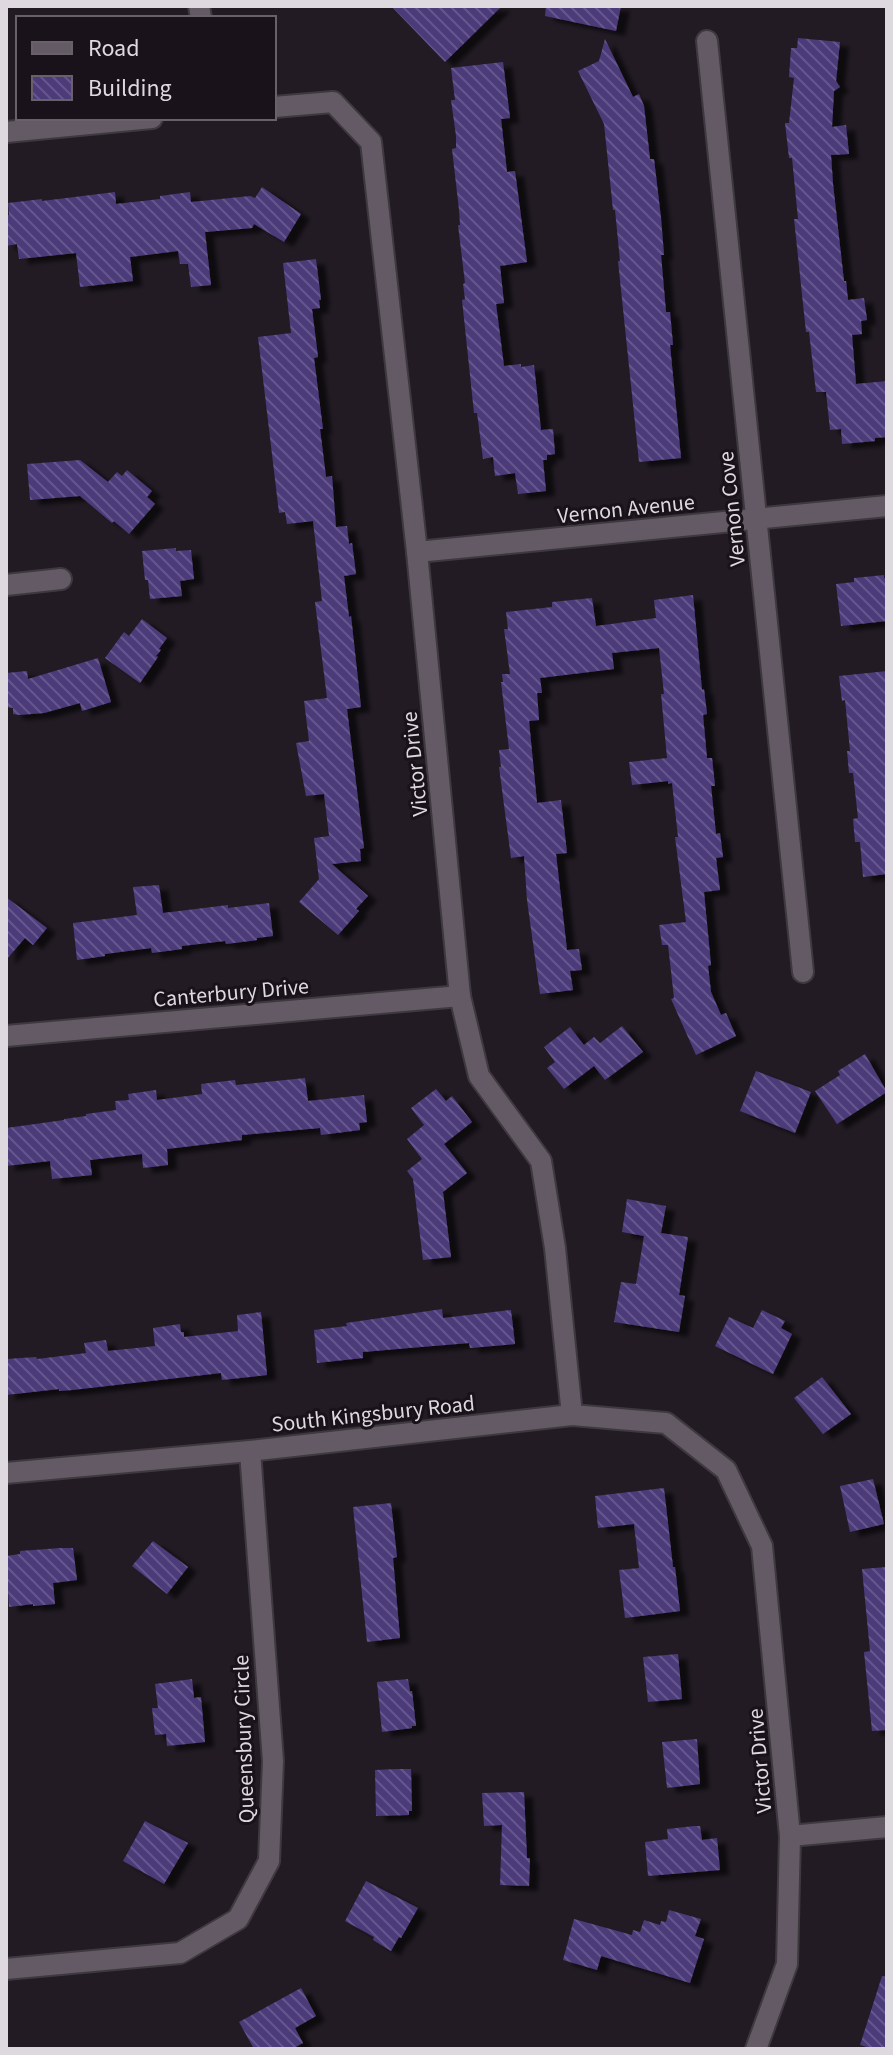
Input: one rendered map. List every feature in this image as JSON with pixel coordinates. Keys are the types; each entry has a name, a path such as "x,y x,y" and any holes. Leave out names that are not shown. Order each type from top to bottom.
{"street":[{"name":"Vernon Cove","path":"707,41 803,972"},
{"name":"Victor Drive","path":"276,107 333,102 371,142 417,552 460,996 479,1076 541,1161 555,1248 572,1415"},
{"path":"6,132 131,120"},
{"name":"Vernon Avenue","path":"417,552 887,506"},
{"path":"6,585 61,579"},
{"name":"Canterbury Drive","path":"6,1036 460,996"},
{"name":"South Kingsbury Road","path":"6,1473 250,1451 572,1415 666,1423 727,1472"},
{"name":"Queensbury Circle","path":"6,1969 180,1953 238,1919 269,1861 273,1761 250,1451"},
{"name":"Victor Drive","path":"727,1472 762,1546 790,1836 787,1964 756,2049"},
{"path":"790,1836 887,1827"}],"building":[{"path":"391,6 502,6 445,62"},
{"path":"546,6 621,6 616,31 545,16"},
{"path":"798,38 840,42 836,81 840,87 834,91 832,127 846,125 849,154 831,155 833,184 848,300 864,298 867,320 861,321 862,334 852,335 856,384 887,381 887,437 875,438 875,441 842,444 841,429 830,430 826,392 816,392 809,332 806,332 794,219 798,219 792,158 789,158 785,123 789,123 794,78 789,77 791,48 797,48"},
{"path":"605,39 633,97 639,94 644,106 650,159 654,159 681,458 639,462 604,124 578,71 599,61"},
{"path":"503,62 510,118 501,119 507,172 515,171 527,262 500,266 504,303 496,304 504,366 534,365 541,430 553,429 555,454 547,455 547,460 543,460 546,491 518,494 515,473 495,476 493,457 483,459 477,413 474,413 462,300 465,299 465,283 452,149 456,148 456,136 451,68"},
{"path":"262,187 301,214 284,242 254,224 252,228 205,232 211,285 191,287 188,264 180,264 178,251 130,257 133,281 80,287 76,253 19,259 17,244 6,246 8,203 115,192 116,204 190,192 191,202 255,198"},
{"path":"316,259 321,300 320,308 312,309 318,357 314,358 323,429 320,429 326,477 332,476 336,527 347,526 349,544 352,543 356,574 344,576 361,707 347,709 364,848 360,849 361,861 332,864 368,896 338,935 299,902 319,879 314,838 329,836 324,794 306,796 296,743 309,741 304,701 327,698 315,602 322,601 313,521 287,524 285,512 279,513 258,337 291,333 283,263"},
{"path":"80,460 108,482 117,472 122,476 127,470 152,491 147,497 155,504 129,534 80,496 30,500 27,464"},
{"path":"176,548 176,551 191,550 194,579 180,581 182,596 150,599 142,551"},
{"path":"884,575 887,578 887,621 841,626 836,584 854,582 854,578"},
{"path":"693,595 707,714 703,715 707,758 712,758 715,786 711,786 716,834 720,833 723,857 716,858 720,890 704,892 711,965 708,966 711,992 721,1015 726,1013 736,1036 696,1055 671,999 674,998 668,945 662,945 659,925 686,922 675,837 678,837 672,783 632,785 629,762 667,758 659,648 612,653 614,669 540,678 542,693 537,693 539,720 529,721 537,803 561,800 567,853 556,854 567,950 579,949 582,970 570,971 573,990 540,994 524,856 511,858 499,767 499,750 509,749 501,682 502,674 510,674 504,629 508,629 506,612 552,607 552,602 592,598 596,626 656,618 654,600"},
{"path":"142,619 167,638 140,683 105,658 124,632 129,636"},
{"path":"98,658 111,702 82,711 80,703 44,713 19,715 13,714 13,708 6,707 6,673 27,671 28,679"},
{"path":"887,671 887,874 863,877 860,842 855,842 853,819 858,818 853,773 849,773 845,700 842,701 839,676"},
{"path":"159,885 163,913 269,903 273,936 226,944 225,941 182,946 182,949 152,953 151,948 77,960 73,923 137,915 133,887"},
{"path":"6,897 47,928 33,945 25,938 6,960"},
{"path":"622,1026 643,1052 605,1080 594,1066 564,1089 547,1068 555,1062 544,1047 570,1027 584,1045 594,1037 600,1043"},
{"path":"865,1054 887,1092 837,1124 815,1091"},
{"path":"756,1071 811,1092 795,1133 740,1111"},
{"path":"305,1078 308,1101 364,1095 367,1122 359,1123 360,1130 321,1135 320,1128 242,1135 242,1140 167,1149 168,1165 143,1168 142,1154 90,1160 92,1175 52,1179 50,1161 6,1166 6,1128 116,1110 115,1101 129,1100 128,1094 156,1090 157,1100 202,1094 201,1084 235,1080 236,1085"},
{"path":"436,1089 446,1101 452,1096 472,1122 444,1144 467,1173 443,1192 451,1257 423,1260 413,1179 407,1171 422,1159 407,1139 424,1125 411,1108"},
{"path":"627,1199 666,1206 661,1233 688,1237 679,1295 685,1296 679,1332 614,1322 621,1282 636,1284 644,1236 622,1232"},
{"path":"442,1309 443,1318 511,1310 515,1344 470,1348 469,1343 363,1352 363,1358 317,1363 314,1330"},
{"path":"762,1310 785,1321 781,1328 792,1334 773,1374 715,1346 729,1317 753,1328"},
{"path":"261,1312 267,1375 222,1380 221,1373 6,1395 6,1359 86,1353 84,1343 106,1340 108,1351 155,1346 153,1328 180,1324 184,1337 238,1331 237,1315"},
{"path":"822,1377 851,1414 823,1434 794,1398"},
{"path":"873,1479 884,1524 850,1532 840,1486"},
{"path":"664,1488 680,1611 625,1618 619,1570 639,1568 634,1524 598,1528 595,1496"},
{"path":"391,1503 400,1638 367,1642 353,1507"},
{"path":"153,1541 188,1567 167,1594 132,1566"},
{"path":"73,1548 77,1580 53,1583 55,1604 9,1607 6,1556 20,1554 20,1551"},
{"path":"887,1567 887,1730 872,1731 864,1652 870,1651 862,1569"},
{"path":"678,1654 682,1699 648,1702 643,1657"},
{"path":"192,1679 194,1698 201,1697 205,1742 167,1746 166,1734 155,1735 152,1708 158,1708 155,1684"},
{"path":"408,1679 416,1726 382,1732 377,1682"},
{"path":"697,1739 700,1784 667,1788 662,1742"},
{"path":"411,1769 412,1811 409,1815 376,1816 375,1770"},
{"path":"524,1792 527,1858 530,1858 529,1886 500,1885 502,1825 484,1826 482,1793"},
{"path":"145,1821 188,1843 164,1884 123,1861"},
{"path":"700,1826 702,1840 717,1838 720,1870 648,1876 645,1842 668,1839 667,1829"},
{"path":"366,1881 418,1908 391,1951 373,1940 374,1937 345,1921"},
{"path":"669,1910 701,1919 695,1936 704,1939 690,1983 601,1956 597,1970 563,1960 574,1919 632,1935 633,1930 640,1932 644,1920 660,1925 661,1921 666,1922"},
{"path":"882,1976 887,1977 887,2049 873,2049 860,2045"},
{"path":"301,1988 316,2016 295,2028 303,2043 292,2049 254,2049 239,2022"}]}
